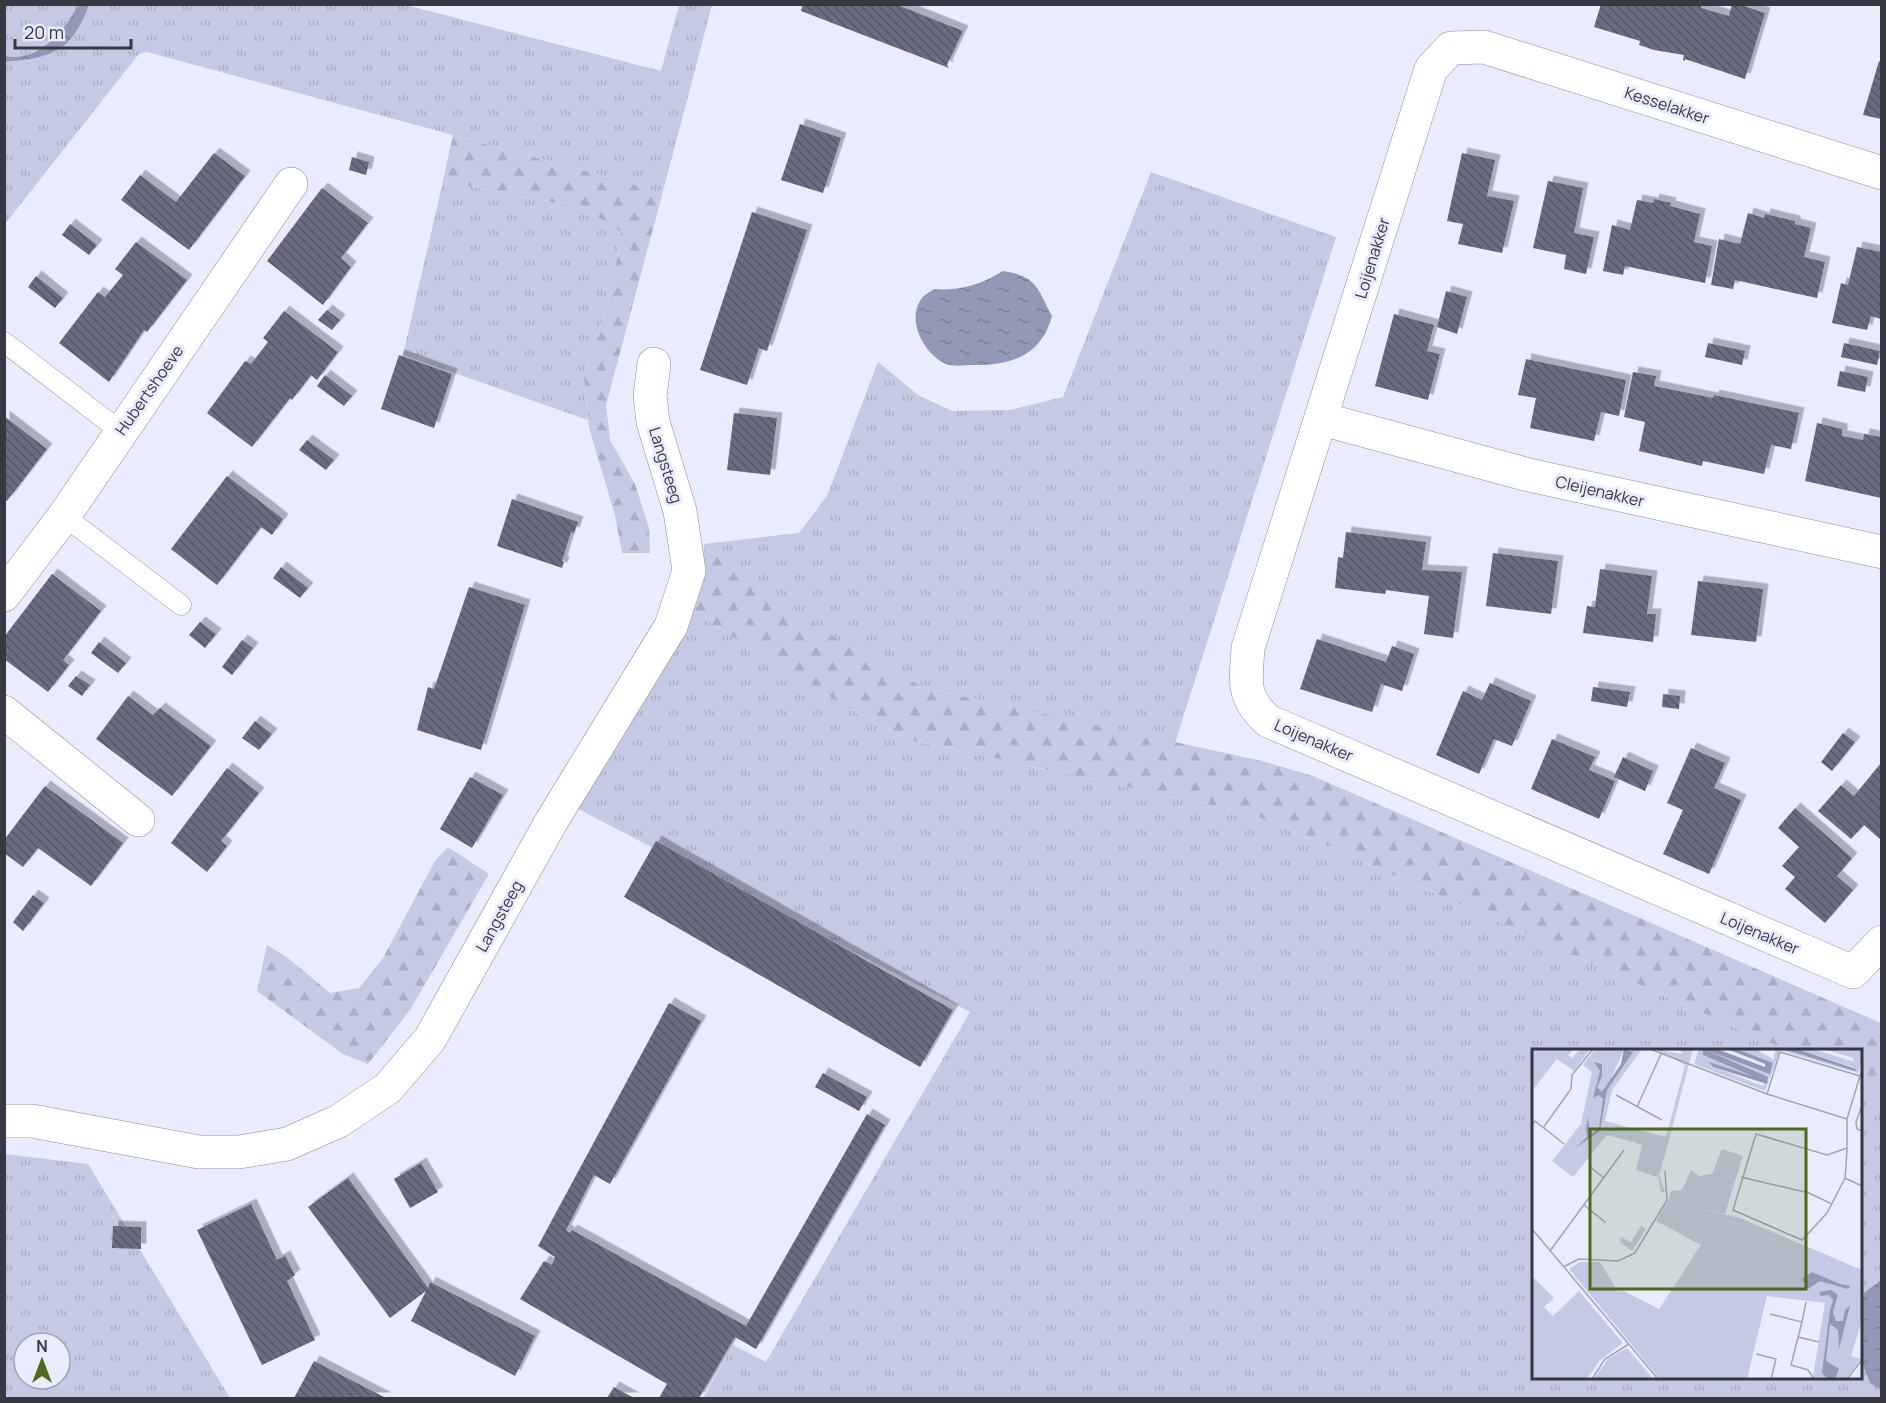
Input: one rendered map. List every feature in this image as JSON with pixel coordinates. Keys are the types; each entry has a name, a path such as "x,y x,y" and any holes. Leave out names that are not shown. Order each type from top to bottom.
{"street":[{"name":"Kesselakker","path":"1451,48 1484,47 1881,173"},
{"name":"Loijenakker","path":"1451,48 1431,69 1248,648 1246,682 1252,706 1268,721 1852,972 1881,942"},
{"name":"Hubertshoeve","path":"4,595 64,516 291,184"},
{"name":"Langsteeg","path":"4,1121 32,1121 199,1152 239,1152 287,1144 339,1121 388,1088 430,1039 551,822 671,626 689,571 680,511 653,422 650,396 654,364"},
{"name":"Cleijenakker","path":"1322,419 1529,476 1881,552"},
{"path":"4,712 138,820"}],"lane":[{"path":"4,342 120,431"},
{"path":"64,516 181,605"}],"green space":[{"path":"5,5 78,5 65,25 39,49 28,54 5,56"},
{"path":"89,5 406,5 661,71 679,5 712,5 662,195 630,183 147,52 139,54 5,224 5,62 35,58 58,49 75,32"},
{"path":"453,135 630,183 662,195 606,405 610,440 635,484 649,528 650,553 622,553 615,515 589,428 584,377 612,290 621,232 584,208 443,181"},
{"path":"1151,172 1336,237 1175,743 925,688 874,663 791,610 704,547 704,544 799,533 827,496 878,362 918,395 952,411 1010,410 1063,397"},
{"path":"443,181 584,208 621,232 612,290 584,377 588,420 403,355"},
{"path":"704,547 812,622 867,657 925,688 1262,761 1313,776 1881,1023 1881,1092 1862,1083 1862,1049 1784,1049 1277,823 1230,809 905,739 860,715 693,612 702,574"},
{"path":"693,612 860,715 905,739 1230,809 1277,823 1784,1049 1532,1049 1532,1379 1862,1379 1862,1083 1881,1092 1881,1398 703,1398 733,1345 766,1362 970,1012 578,809"},
{"path":"448,847 489,874 410,1010 368,1064 343,1054 257,991 267,945 288,958 330,993 359,988 383,958 435,861"},
{"path":"5,1154 88,1164 230,1398 5,1398"}],"water":[{"path":"78,5 89,5 82,21 67,43 47,55 5,62 5,56 17,57 28,54 49,43"},
{"path":"1003,271 1023,276 1029,280 1043,298 1052,316 1041,341 1023,355 1001,363 956,366 938,360 925,346 917,328 917,309 921,299 934,289 970,286"},
{"path":"1881,1280 1881,1390 1870,1383 1862,1362 1862,1300 1865,1292"}],"building":[{"path":"803,4 895,4 963,31 947,65 949,68 801,11"},
{"path":"1601,4 1702,4 1701,8 1729,16 1732,4 1738,4 1765,13 1745,79 1685,59 1685,61 1683,60 1684,55 1654,50 1639,45 1640,41 1594,27"},
{"path":"1879,61 1881,63 1881,119 1863,115"},
{"path":"800,124 841,138 823,193 781,180"},
{"path":"214,153 245,176 189,250 121,200 140,175 176,202"},
{"path":"1462,153 1495,160 1487,196 1514,201 1502,253 1458,244 1463,224 1447,221"},
{"path":"352,157 369,162 366,175 349,170"},
{"path":"1548,181 1583,188 1574,233 1594,237 1586,274 1564,269 1566,255 1533,248"},
{"path":"322,188 368,223 341,258 351,267 323,305 267,261"},
{"path":"1654,199 1700,214 1694,242 1712,246 1705,283 1625,266 1623,275 1603,271 1612,225 1630,230 1637,200 1653,203"},
{"path":"752,212 807,230 767,351 759,348 747,385 700,370"},
{"path":"1748,213 1764,218 1765,214 1795,221 1795,224 1811,228 1804,257 1825,262 1817,298 1735,280 1733,289 1711,285 1719,239 1740,244"},
{"path":"70,224 97,245 89,255 62,235"},
{"path":"136,242 187,280 147,332 144,330 109,382 59,343 98,292 105,297 123,275 115,269"},
{"path":"1857,247 1881,252 1881,319 1871,316 1867,330 1832,323 1841,283 1848,285"},
{"path":"36,276 63,298 55,308 28,287"},
{"path":"1446,291 1467,297 1457,334 1437,327"},
{"path":"327,310 340,320 332,330 318,320"},
{"path":"284,311 338,352 317,380 311,375 292,400 290,398 252,447 207,413 245,361 251,364 268,342 263,338"},
{"path":"1394,314 1434,325 1427,351 1440,354 1428,400 1375,386"},
{"path":"1708,343 1745,351 1742,365 1705,357"},
{"path":"1844,343 1880,351 1877,365 1841,357"},
{"path":"399,355 452,374 434,428 381,409"},
{"path":"1526,359 1626,380 1619,416 1601,412 1594,441 1530,428 1536,398 1518,395"},
{"path":"1840,371 1868,377 1865,392 1837,386"},
{"path":"1633,372 1656,376 1654,386 1713,398 1714,395 1799,413 1791,449 1771,445 1764,474 1703,461 1702,466 1639,451 1645,422 1624,417"},
{"path":"325,375 352,396 344,406 317,386"},
{"path":"734,413 777,418 770,475 727,470"},
{"path":"4,416 47,449 7,501 4,498"},
{"path":"1817,423 1842,429 1842,436 1863,440 1864,434 1881,437 1881,498 1805,481"},
{"path":"307,440 334,460 326,470 299,450"},
{"path":"227,476 283,519 272,535 261,527 217,585 171,549"},
{"path":"512,499 578,522 574,533 571,532 562,568 497,546"},
{"path":"1346,532 1426,542 1422,570 1462,572 1453,638 1424,634 1429,596 1386,590 1385,594 1335,588 1338,557 1343,558"},
{"path":"1493,553 1558,561 1551,614 1486,606"},
{"path":"281,567 308,588 300,598 273,578"},
{"path":"1600,569 1652,576 1647,614 1656,614 1653,642 1583,633 1587,606 1595,607"},
{"path":"52,574 101,611 63,660 69,665 48,692 4,659 4,637"},
{"path":"1698,581 1763,589 1756,642 1691,635"},
{"path":"469,587 525,605 481,750 417,730 428,687 434,689"},
{"path":"200,622 216,634 205,648 189,635"},
{"path":"1317,639 1386,662 1392,646 1414,654 1402,691 1381,684 1372,712 1300,689"},
{"path":"242,640 253,648 232,675 222,667"},
{"path":"99,642 126,663 118,673 91,653"},
{"path":"76,676 90,685 82,696 68,686"},
{"path":"1490,683 1531,701 1512,746 1494,739 1479,774 1436,755 1463,691 1482,700"},
{"path":"1593,687 1630,692 1627,707 1591,701"},
{"path":"1663,694 1680,696 1679,709 1662,707"},
{"path":"128,696 153,715 160,708 211,746 172,796 96,739"},
{"path":"255,721 272,734 259,750 242,738"},
{"path":"1843,733 1855,742 1832,771 1821,762"},
{"path":"1552,739 1595,757 1589,770 1615,781 1599,819 1531,789"},
{"path":"1691,748 1725,763 1714,788 1741,800 1709,874 1663,854 1683,810 1667,803"},
{"path":"1623,757 1653,771 1645,791 1614,777"},
{"path":"1881,763 1881,840 1864,825 1851,839 1818,811 1841,785 1854,796"},
{"path":"227,768 259,793 221,841 227,846 207,872 171,843"},
{"path":"470,777 503,795 472,848 440,829"},
{"path":"45,786 123,843 91,886 38,848 23,867 4,853 4,840"},
{"path":"1795,808 1852,858 1837,876 1853,890 1825,923 1785,889 1795,877 1782,866 1799,847 1778,828"},
{"path":"656,841 953,1010 920,1067 624,897"},
{"path":"33,895 44,903 23,931 13,922"},
{"path":"669,1003 701,1021 610,1184 594,1175 566,1230 570,1233 572,1230 746,1326 867,1114 885,1125 756,1349 735,1337 699,1398 659,1398 667,1384 520,1299 544,1261 552,1265 555,1257 538,1246"},
{"path":"823,1073 867,1097 859,1111 815,1087"},
{"path":"421,1163 438,1192 410,1208 394,1179"},
{"path":"348,1178 428,1288 430,1282 535,1336 515,1376 411,1321 426,1291 390,1318 308,1207"},
{"path":"251,1204 277,1260 285,1256 295,1275 287,1281 315,1340 262,1365 197,1230"},
{"path":"113,1226 141,1227 141,1249 112,1248"},
{"path":"314,1361 386,1398 294,1398"},
{"path":"614,1387 634,1398 607,1398"}]}
